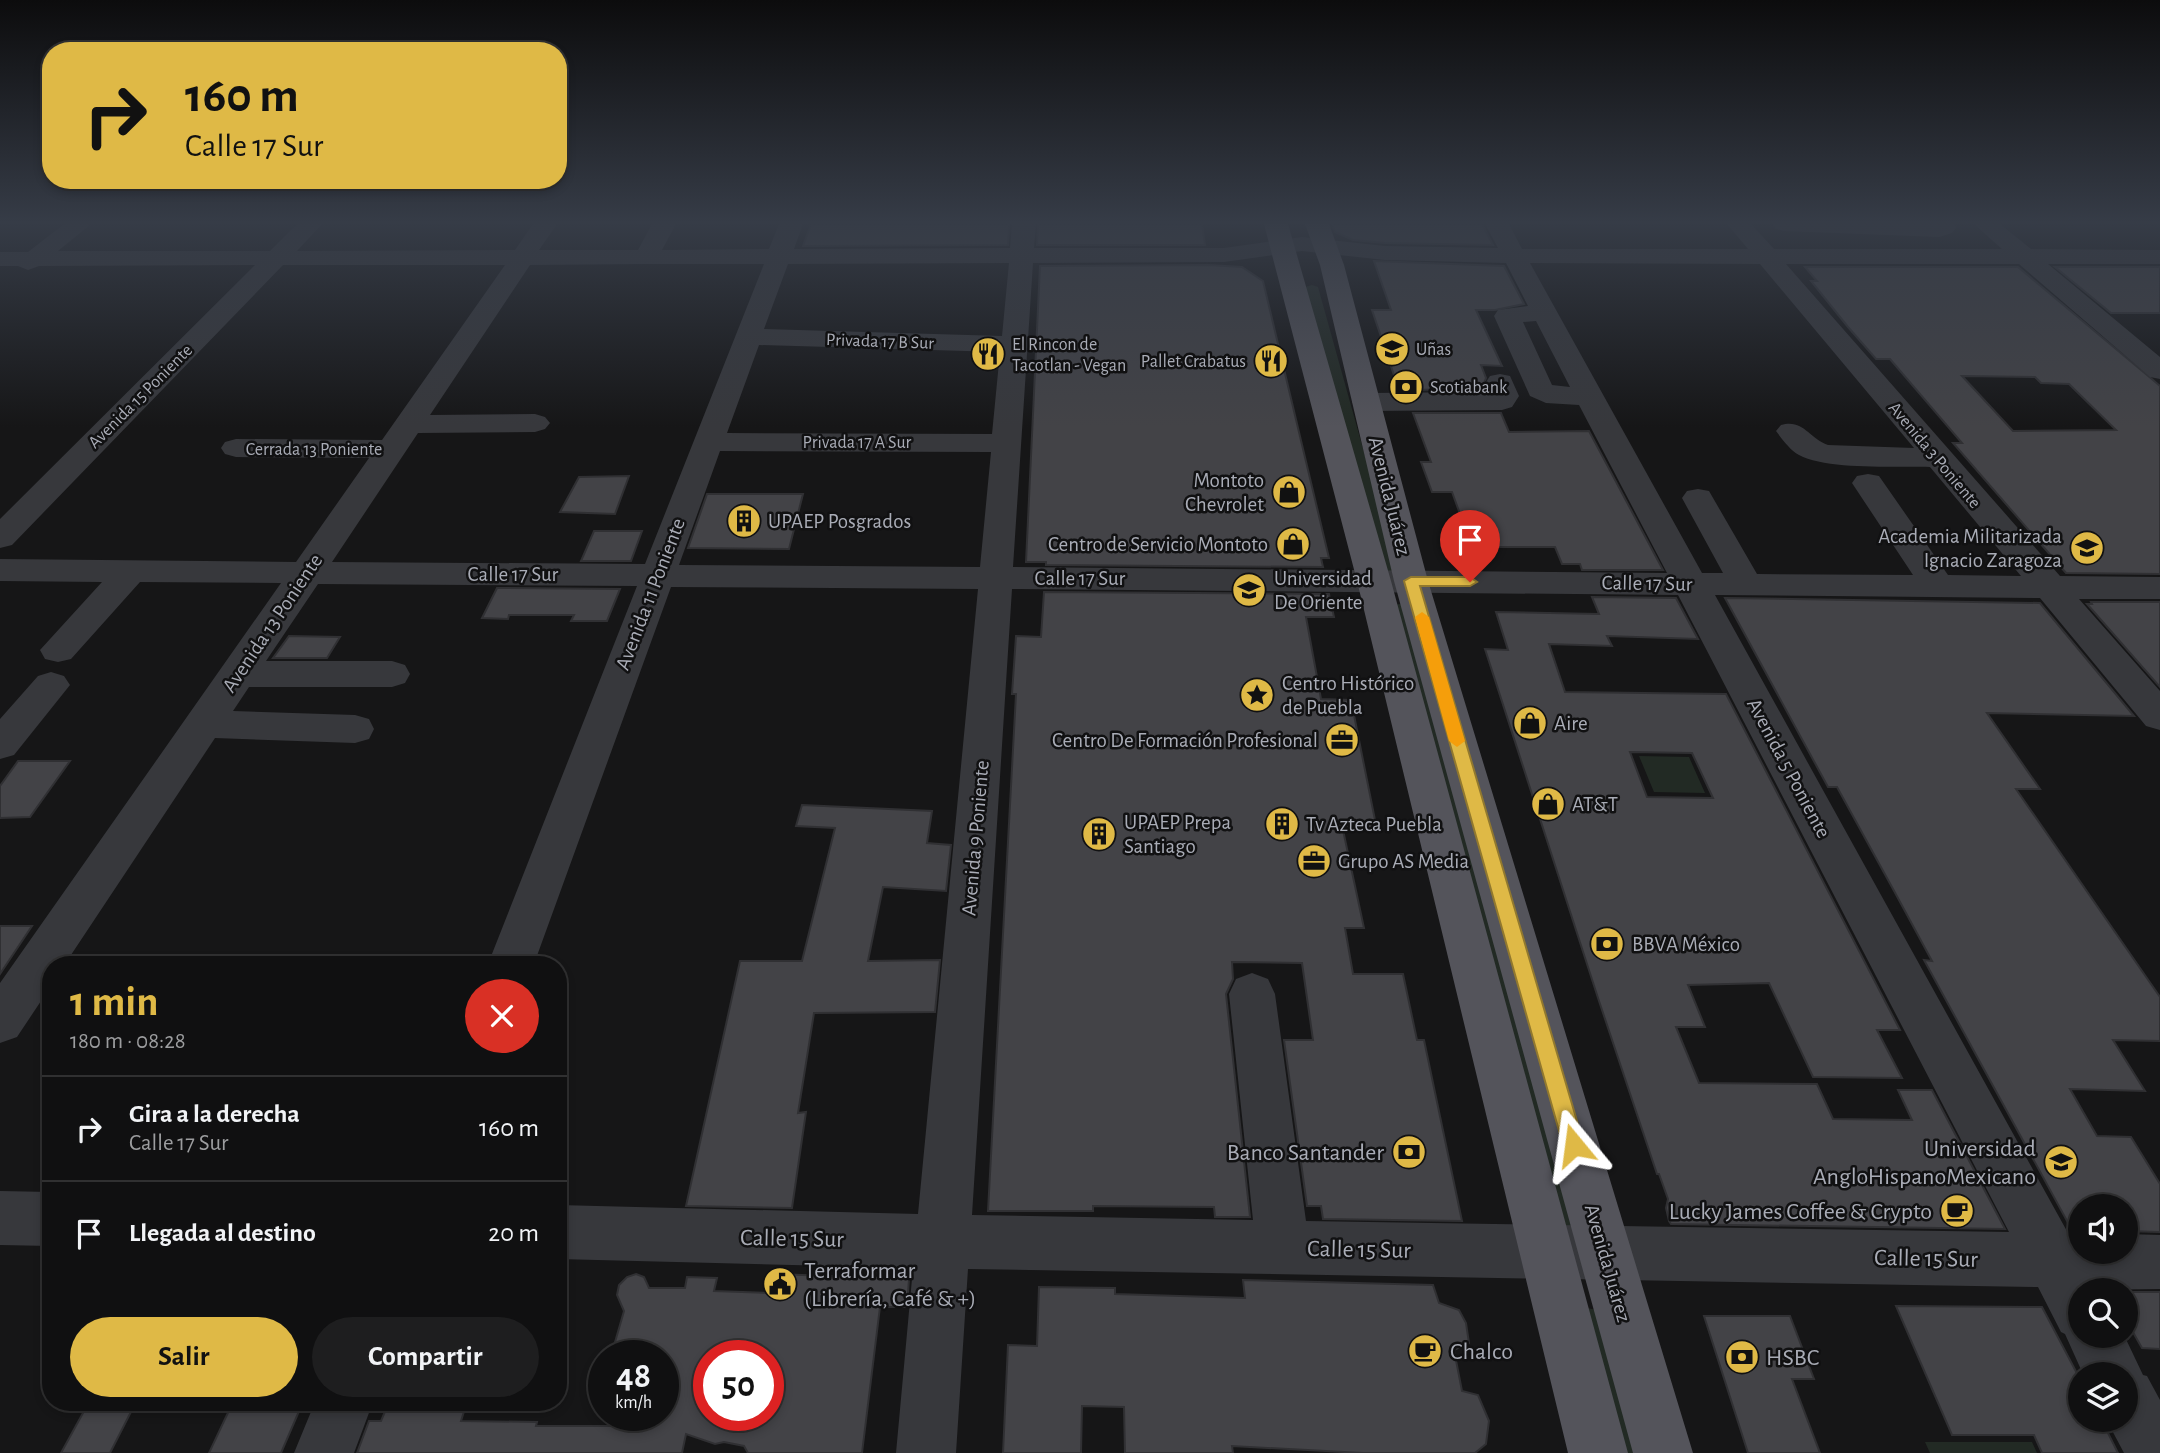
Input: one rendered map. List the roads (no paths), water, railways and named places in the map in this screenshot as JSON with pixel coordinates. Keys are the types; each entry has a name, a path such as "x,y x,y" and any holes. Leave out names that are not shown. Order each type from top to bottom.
{"main road":[{"name":"Avenida Juárez","path":"1297,292 1393,581 1604,1252 1663,1453"},
{"name":"Avenida Juárez","path":"1337,292 1366,402 1393,581 1547,1252 1598,1453"}],"street":[{"name":"Avenida 15 Poniente","path":"0,538 243,292"},
{"name":"Avenida 13 Poniente","path":"0,1022 19,967 204,724 500,292"},
{"name":"Avenida 11 Poniente","path":"514,956 765,292"},
{"name":"Avenida 9 Poniente","path":"926,1453 1019,292"},
{"name":"Avenida 5 Poniente","path":"1520,292 1526,314 1591,397 2068,1288"},
{"name":"Avenida 3 Poniente","path":"1796,292 2160,716"},
{"path":"2066,292 2160,372"},
{"path":"1479,316 1526,314"},
{"name":"Privada 17 B Sur","path":"746,337 1014,344"},
{"path":"2122,339 2160,341"},
{"path":"1366,402 1502,401 1505,396 1500,382"},
{"name":"Cerrada 13 Poniente","path":"236,448 400,437 535,424"},
{"path":"1791,431 1808,448 1824,454 1937,458"},
{"name":"Privada 17 A Sur","path":"707,442 1006,443"},
{"path":"1868,483 1938,586"},
{"path":"1698,498 1746,584"},
{"name":"Calle 17 Sur","path":"0,570 2160,588"},
{"path":"0,745 54,667 131,571"},
{"path":"237,674 392,674"},
{"path":"204,724 355,729"},
{"path":"1252,994 1283,1248"},
{"path":"0,1217 42,1219"},
{"name":"Calle 15 Sur","path":"567,1232 943,1242 2160,1262"},
{"path":"324,1453 340,1411"},
{"path":"2138,1419 2156,1453"}],"place":[{"name":"Uñas","path":"1392,349"},
{"name":"El Rincon de Tacotlan - Vegan","path":"988,354"},
{"name":"Pallet Crabatus","path":"1271,361"},
{"name":"Scotiabank","path":"1406,387"},
{"name":"Montoto Chevrolet","path":"1289,492"},
{"name":"UPAEP Posgrados","path":"744,521"},
{"name":"Centro de Servicio Montoto","path":"1293,544"},
{"name":"Academia Militarizada Ignacio Zaragoza","path":"2087,548"},
{"name":"Universidad De Oriente","path":"1249,590"},
{"name":"Centro Histórico de Puebla","path":"1257,695"},
{"name":"Aire","path":"1530,723"},
{"name":"Centro De Formación Profesional","path":"1342,740"},
{"name":"AT&T","path":"1548,804"},
{"name":"Tv Azteca Puebla","path":"1282,824"},
{"name":"UPAEP Prepa Santiago","path":"1099,834"},
{"name":"Grupo AS Media","path":"1314,861"},
{"name":"BBVA México","path":"1607,944"},
{"name":"Banco Santander","path":"1409,1152"},
{"name":"Universidad AngloHispanoMexicano","path":"2061,1162"},
{"name":"Lucky James Coffee & Crypto","path":"1957,1211"},
{"name":"Terraformar (Librería, Café & +)","path":"780,1284"},
{"name":"Chalco","path":"1425,1351"},
{"name":"HSBC","path":"1742,1357"}]}
